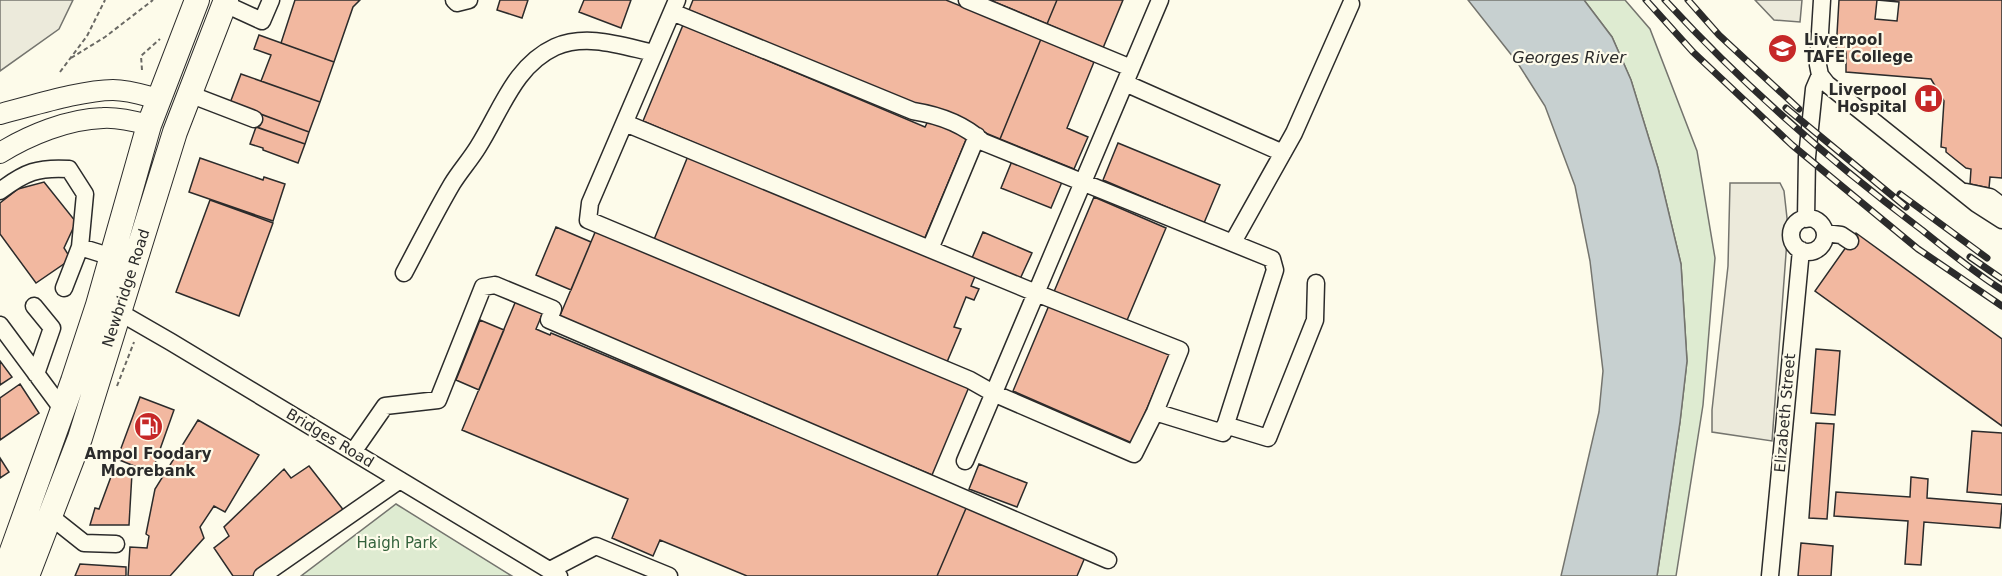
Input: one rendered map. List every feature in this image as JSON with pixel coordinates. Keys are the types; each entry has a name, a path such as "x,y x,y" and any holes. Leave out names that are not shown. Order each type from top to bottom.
{"highway":[{"name":"Newbridge Road","path":"9,570 50,516 80,438 109,308 112,257 149,125 197,0"},
{"name":"Newbridge Road","path":"9,570 63,410 109,308 225,2"},
{"path":"149,125 177,127 172,108 159,99"}],"main road":[{"path":"0,114 110,90 132,92 159,99"},
{"path":"0,138 101,118 128,120 149,125"},
{"path":"0,153 47,129"}],"street":[{"path":"225,2 262,21 271,0"},
{"path":"454,0 457,3 469,0"},
{"path":"967,0 1283,153"},
{"path":"965,461 1160,0"},
{"path":"1806,219 1807,157 1815,89 1820,75 1818,52 1822,0"},
{"path":"1233,242 1294,133 1351,4"},
{"path":"625,123 1180,350 1155,412 1134,454 993,393 970,380 588,220 590,203 674,6 913,111 930,114 971,131 983,141 1272,259 1275,270 1222,433 1155,412"},
{"path":"404,273 453,183 478,147 507,94 530,63 556,47 585,40 609,42 654,53"},
{"path":"1820,75 1827,84 1977,204 2002,220"},
{"path":"189,94 254,119"},
{"path":"930,249 977,136"},
{"path":"0,191 20,176 47,168 69,169 85,194 80,247 64,288"},
{"path":"1962,191 1990,197 2002,206"},
{"path":"1806,219 1820,224 1825,233 1823,243 1811,252 1801,250 1794,243 1792,232 1797,223 1806,219"},
{"path":"1825,233 1841,235 1850,241"},
{"path":"80,247 112,257"},
{"name":"Elizabeth Street","path":"1770,576 1801,250"},
{"path":"1225,425 1268,438 1315,320 1316,283"},
{"path":"353,452 385,406 438,400 483,287 495,285 554,309 549,320 1108,560"},
{"path":"34,306 52,328 36,374"},
{"name":"Bridges Road","path":"109,308 554,573"},
{"path":"0,325 63,410"},
{"path":"262,576 399,480"},
{"path":"50,516 84,543 116,544"},
{"path":"554,573 596,546 669,576"}],"path":[{"path":"60,72 87,36 105,0"},
{"path":"71,58 105,37 153,0"},
{"path":"142,70 141,56 161,38"}],"green space":[{"path":"1584,0 1625,0 1650,29 1697,151 1715,258 1703,405 1676,576 1657,576 1687,361 1681,264 1658,168 1631,80 1612,37"},
{"name":"Haigh Park","path":"396,504 512,576 301,576"}],"shaded area":[{"path":"0,0 73,0 59,29 0,71"},
{"path":"1755,0 1802,0 1800,22 1774,20"},
{"path":"1730,183 1780,183 1784,191 1788,227 1772,441 1712,432 1712,410 1728,266"}],"water":[{"name":"Georges River","path":"1468,0 1584,0 1612,37 1631,80 1658,168 1681,264 1687,361 1657,576 1561,576 1599,412 1603,371 1590,261 1575,186 1545,106 1517,62"}],"building":[{"path":"295,0 360,0 353,7 334,62 281,43"},
{"path":"500,0 528,0 522,18 497,10"},
{"path":"584,0 631,0 621,28 579,12"},
{"path":"693,0 946,0 1041,39 1000,139 689,10"},
{"path":"990,0 1057,0 1047,24"},
{"path":"1057,0 1123,0 1103,48 1047,24"},
{"name":"Liverpool Hospital","path":"1839,0 1877,0 2002,0 2002,178 1990,177 1989,188 1970,184 1971,169 1966,168 1946,152 1946,148 1941,147 1944,101 1931,79 1846,72 1846,52 1836,51","holes":["1877,0 1899,2 1897,21 1875,19"]},
{"path":"683,25 925,127 930,117 969,133 924,240 643,121"},
{"path":"259,35 334,62 320,102 261,81 271,55 254,49"},
{"path":"1041,39 1094,62 1067,128 1088,137 1074,169 1000,139"},
{"path":"241,74 320,102 309,132 230,103"},
{"path":"258,113 309,132 305,144 254,126"},
{"path":"256,127 305,144 298,163 250,144"},
{"path":"1118,143 1220,185 1204,223 1103,180"},
{"path":"688,156 976,274 971,286 979,289 974,300 966,297 954,327 961,329 947,362 653,242"},
{"path":"200,158 263,180 264,177 285,184 273,221 189,192"},
{"path":"1012,161 1062,182 1051,208 1001,188"},
{"path":"44,182 76,222 64,248 71,259 36,283 0,234 0,203 18,189"},
{"path":"1094,197 1166,228 1125,325 1053,294"},
{"path":"210,200 273,223 239,316 176,292"},
{"path":"556,227 591,242 571,290 536,275"},
{"path":"596,230 969,387 932,475 559,318"},
{"path":"983,232 1032,253 1020,279 972,258"},
{"path":"1856,233 2002,339 2002,426 1815,291"},
{"path":"517,298 544,310 536,329 550,335 551,333 967,506 937,576 747,576 660,540 653,556 612,538 628,499 462,430"},
{"path":"1050,303 1170,355 1132,443 1013,391"},
{"path":"480,320 504,330 479,390 456,380"},
{"path":"1816,349 1840,351 1835,415 1811,413"},
{"path":"0,361 12,377 0,385"},
{"path":"20,384 39,413 0,440 0,398"},
{"name":"Ampol Foodary Moorebank","path":"140,397 174,410 153,469 144,470 117,459"},
{"path":"198,420 259,455 225,512 214,506 200,527 204,538 170,576 128,576 130,547 147,548 149,536 146,534 155,489"},
{"path":"1816,423 1834,424 1827,519 1809,518"},
{"path":"1972,431 2002,433 2002,495 1967,492"},
{"path":"0,458 9,472 0,478"},
{"path":"979,464 1027,483 1017,507 969,489"},
{"path":"309,466 345,512 253,576 233,576 214,548 229,536 224,527 284,469 291,478"},
{"path":"132,473 129,525 90,525 95,508 99,509 112,474"},
{"path":"1911,477 1928,479 1927,498 2002,504 2000,528 1924,522 1921,565 1905,564 1908,521 1834,516 1836,492 1910,497"},
{"path":"967,506 1086,555 1077,576 937,576"},
{"path":"1801,543 1833,546 1831,576 1798,576"},
{"path":"80,564 126,567 126,576 75,576"}],"railway":[{"path":"1646,0 1693,52 1792,145 1918,249 2002,306"},
{"path":"1665,0 1725,62 1788,121 1854,177 2002,290"},
{"path":"1688,0 1719,35 1799,109"},
{"path":"1786,108 1906,207"},
{"path":"1900,194 1987,258"},
{"path":"1970,257 2002,279"}],"place":[{"name":"Liverpool TAFE College","path":"1783,49"},
{"name":"Liverpool Hospital","path":"1928,99"},
{"name":"Ampol Foodary Moorebank","path":"148,427"}]}
